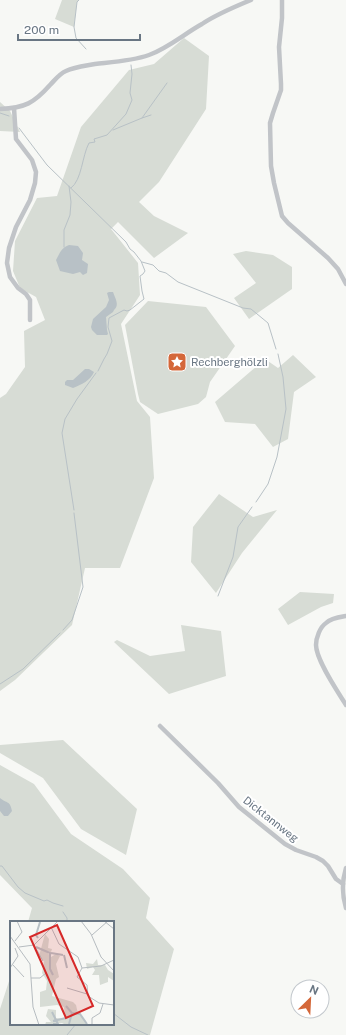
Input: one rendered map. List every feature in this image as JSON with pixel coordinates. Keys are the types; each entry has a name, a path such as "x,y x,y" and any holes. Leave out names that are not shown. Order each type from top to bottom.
{"street":[{"path":"0,109 21,107 31,103 58,76 66,71 83,66 130,60 150,55 227,10 251,0"},
{"path":"282,0 279,47 281,84 270,123 271,166 274,183 282,216 328,258 338,269 346,284"},
{"path":"14,108 16,140 32,160 36,172 35,183 30,200 16,227 9,248 7,263 10,277 30,300 30,320"},
{"path":"346,616 336,618 326,623 318,634 316,645 320,660 346,705"},
{"name":"Dicktannweg","path":"160,726 218,783 238,807 285,844 323,861 336,879 343,884"},
{"path":"346,868 343,884 346,908"}],"shaded area":[{"path":"62,0 79,0 77,2 74,27 55,19"},
{"path":"184,38 209,56 206,109 159,182 139,202 154,216 188,233 154,258 118,222 111,229 138,263 140,295 121,324 137,401 150,417 154,478 120,568 85,568 72,625 15,680 0,691 0,398 6,394 25,367 24,331 45,320 36,297 20,288 13,271 15,241 37,198 57,196 81,127 129,70 154,64"},
{"path":"0,102 10,111 20,132 0,131"},
{"path":"69,245 78,246 83,253 82,260 88,264 87,273 83,275 80,272 73,274 60,271 56,260 62,249"},
{"path":"246,251 273,255 292,267 292,289 249,319 234,298 256,283 233,254"},
{"path":"113,292 117,306 113,312 106,317 108,334 97,335 91,327 93,319 106,307 109,300 107,293"},
{"path":"148,301 206,307 235,346 210,382 206,397 198,404 158,414 140,402 125,325"},
{"path":"293,355 316,377 294,392 288,439 273,447 255,424 225,422 215,402 265,359 278,368"},
{"path":"85,369 89,369 94,372 88,380 73,388 65,385 67,380 73,380"},
{"path":"219,494 253,517 277,510 242,553 216,593 191,562 193,527"},
{"path":"300,592 334,594 333,603 321,607 288,625 278,609"},
{"path":"181,625 221,631 226,676 169,694 114,642 117,640 150,656 185,651"},
{"path":"63,740 137,809 126,855 81,829 43,778 0,753 0,745"},
{"path":"0,765 34,784 71,834 123,869 150,898 146,918 174,949 150,1035 0,1035 0,1009 10,978 10,1025 114,1025 114,921 28,921 32,908 0,875"},
{"path":"0,798 10,805 12,811 8,816 4,816 0,811"}],"waterway":[{"path":"79,0 77,2 74,27 76,38 86,49"},
{"path":"71,188 75,184 80,174 89,143 95,142 94,139 107,135 126,114 132,100 130,93 132,74 131,65"},
{"path":"142,118 167,83"},
{"path":"0,113 9,116"},
{"path":"113,130 151,115"},
{"path":"19,128 47,165 126,242 141,261 145,271 140,276 144,299 130,310 124,310 109,318 108,327 112,341 98,371"},
{"path":"64,247 64,230 70,215 71,202 69,186"},
{"path":"142,262 153,265 159,271 166,273 178,282 243,308 251,309 268,323 276,349"},
{"path":"256,502 268,484 277,457 286,409 283,377 278,354"},
{"path":"74,510 62,433 65,419 77,399 96,373"},
{"path":"218,596 233,557 238,527 252,507"},
{"path":"63,630 72,620 83,587 74,513"},
{"path":"0,684 23,669 60,633"},
{"path":"0,866 2,866 18,887 25,893 44,901 47,900 63,906"},
{"path":"63,912 67,918 67,921"},
{"path":"114,1014 131,1027 148,1035"},
{"path":"67,1035 75,1025"}],"place":[{"name":"Rechberghölzli","path":"177,362"}]}
